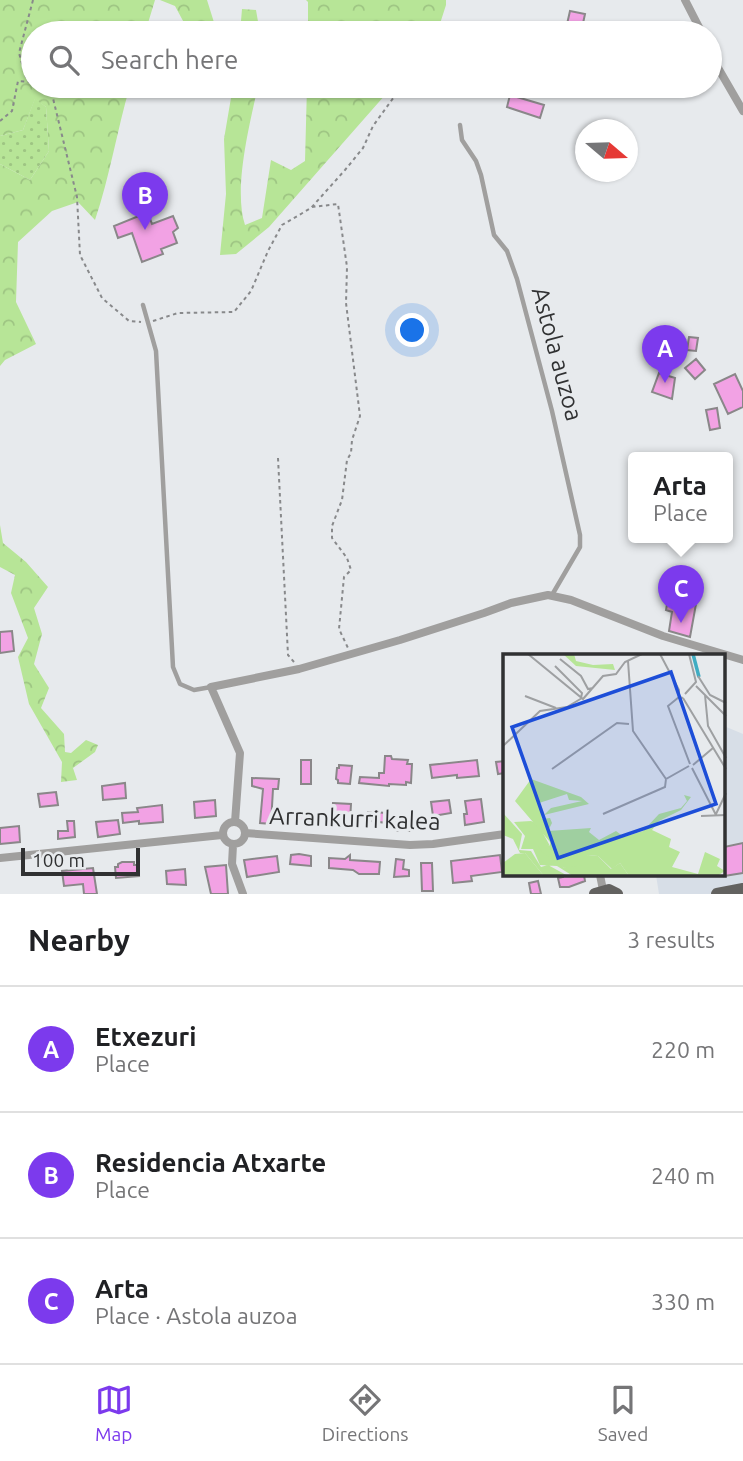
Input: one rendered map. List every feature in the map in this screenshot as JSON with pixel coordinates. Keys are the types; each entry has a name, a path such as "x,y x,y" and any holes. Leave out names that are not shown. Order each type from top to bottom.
{"main road":[{"path":"717,894 743,889"},
{"path":"599,892 617,894"}],"street":[{"path":"685,0 696,21"},
{"path":"722,75 743,111"},
{"path":"235,822 240,753 211,687 299,669 511,603 552,596 572,600 663,636 723,654"},
{"path":"726,655 743,660"},
{"name":"Arrankurri kalea","path":"222,835 225,825 235,822 241,825 245,833"},
{"name":"Arrankurri kalea","path":"245,833 410,845 433,845 503,834"},
{"name":"Arrankurri kalea","path":"233,845 240,842 245,833"},
{"path":"0,858 222,835 226,842 233,845 232,864 243,894"}],"lane":[{"name":"Astola auzoa","path":"460,125 462,140 476,161 494,235 507,251 517,279 552,411 580,534 580,547 552,596"},
{"path":"143,305 156,351 173,667 180,684 194,690 211,687"}],"path":[{"path":"27,21 33,0"},
{"path":"0,121 12,111 18,81 21,81"},
{"path":"53,98 77,197 80,255 102,298 129,321 148,323 178,313 234,312 251,291 282,225 311,208 363,148 373,126 393,98"},
{"path":"311,208 338,204 347,267 346,303 360,416 352,440 351,453 346,460 342,500 332,526 332,538 347,558 351,570 344,577 339,629 346,646 353,653"},
{"path":"278,458 288,655 299,669"}],"shaded area":[{"path":"726,727 743,734 743,889 715,894 659,894 656,876 726,876"}],"green space":[{"path":"0,0 155,0 149,21 21,21 21,98 127,98 95,220 78,202 52,211 18,242 16,302 36,344 5,360 0,366 0,164 30,180 49,151 46,107 35,99 23,130 0,136"},
{"path":"160,0 207,0 214,21 183,21 175,6"},
{"path":"306,0 446,0 446,5 441,21 308,21"},
{"path":"242,9 256,10 258,21 241,21"},
{"path":"35,98 46,107 49,151 30,180 0,164 0,136 23,130"},
{"path":"231,98 255,98 242,175 245,225 262,218 271,160 291,170 305,161 307,98 382,98 269,227 236,254 220,255 226,194 224,139"},
{"path":"0,525 3,543 26,562 48,587 34,608 42,634 34,664 49,688 41,708 64,734 65,752 71,753 86,740 98,745 95,752 73,768 77,780 61,782 62,762 29,704 18,657 28,638 11,593 15,575 0,567"}],"building":[{"path":"570,11 585,14 584,21 568,21"},
{"path":"509,98 520,98 544,105 540,118 507,107"},
{"path":"143,200 152,224 173,216 178,228 173,232 177,243 161,249 163,254 142,262 132,233 118,238 114,226 139,216 134,203"},
{"path":"689,337 698,338 696,351 687,350"},
{"path":"696,359 705,370 695,379 685,368"},
{"path":"659,373 675,378 672,399 652,392"},
{"path":"735,374 743,391 743,407 728,414 714,384"},
{"path":"717,408 720,428 710,430 706,410"},
{"path":"668,599 696,604 690,637 669,631 672,612 666,610"},
{"path":"12,631 14,651 0,653 0,632"},
{"path":"385,756 408,760 407,764 412,764 411,783 389,786 359,783 360,777 379,778 379,773 384,773"},
{"path":"301,760 311,760 311,784 301,784"},
{"path":"477,760 479,776 432,778 430,765"},
{"path":"503,761 503,773 498,774 496,762"},
{"path":"339,765 352,766 350,784 338,783 336,779"},
{"path":"252,778 279,779 278,789 273,789 271,824 260,823 263,789 252,786"},
{"path":"125,783 126,798 103,800 102,786"},
{"path":"56,792 58,805 40,807 38,794"},
{"path":"481,799 484,822 465,825 465,801"},
{"path":"215,800 216,816 195,818 194,802"},
{"path":"449,800 451,813 433,816 431,802"},
{"path":"333,803 351,804 350,821 332,820"},
{"path":"162,805 163,822 123,823 122,813 138,812 137,808"},
{"path":"368,812 388,813 387,823 372,821 367,818"},
{"path":"298,813 318,816 318,823 297,822"},
{"path":"421,817 423,826 412,826 412,831 397,831 396,822"},
{"path":"118,820 120,834 98,837 96,822"},
{"path":"67,821 74,821 75,837 58,839 58,831 68,831"},
{"path":"19,826 20,842 0,844 0,828"},
{"path":"743,843 743,873 726,876 726,847"},
{"path":"291,855 311,856 311,866 290,864"},
{"path":"350,855 350,860 380,862 379,874 359,874 353,870 329,868 329,858 345,859"},
{"path":"500,855 502,872 471,876 472,881 453,883 451,861"},
{"path":"277,856 279,872 247,877 244,860"},
{"path":"396,859 404,860 403,869 409,870 409,876 394,877"},
{"path":"122,862 134,862 134,865 138,865 139,876 116,878 115,867"},
{"path":"421,863 432,863 433,891 422,891"},
{"path":"226,865 228,894 211,894 205,867"},
{"path":"93,868 97,894 84,894 83,884 64,886 62,871"},
{"path":"185,869 186,885 167,884 166,871"},
{"path":"584,876 585,881 569,887 560,887 558,878"},
{"path":"538,881 541,894 531,894 529,883"}],"place":[{"name":"Residencia Atxarte","path":"145,230"},
{"name":"Etxezuri","path":"665,383"},
{"name":"Arta","path":"681,623"}]}
